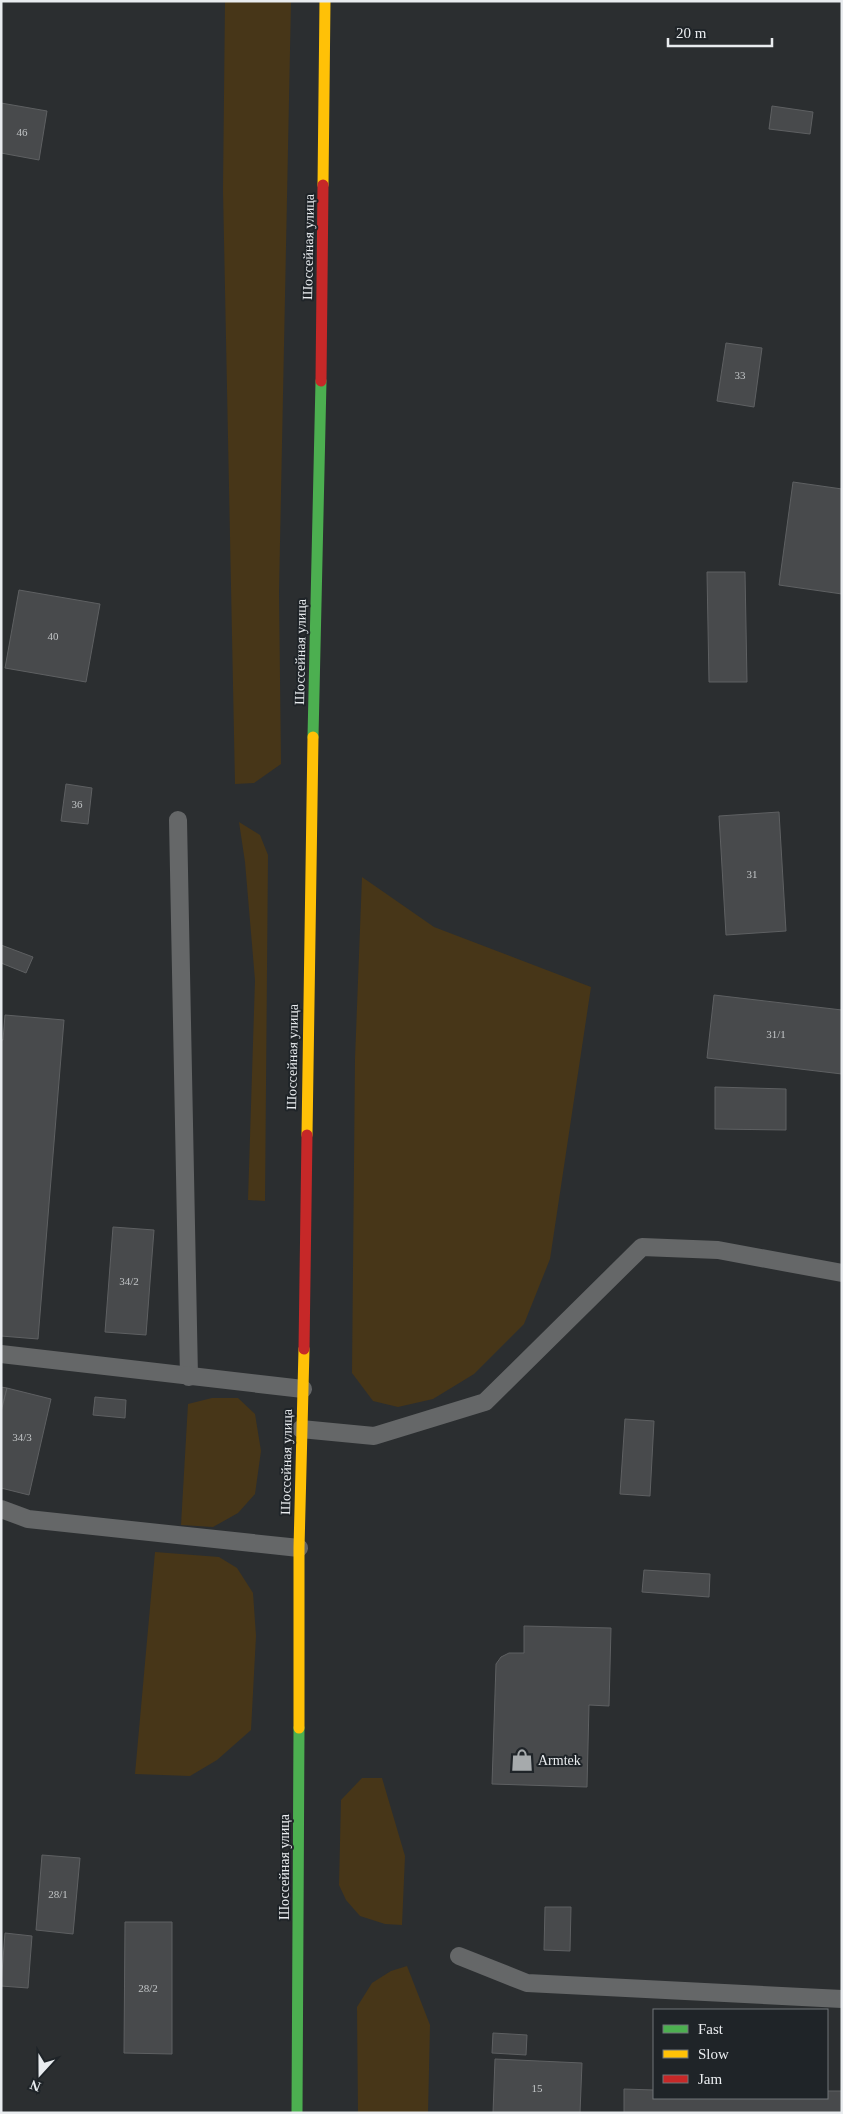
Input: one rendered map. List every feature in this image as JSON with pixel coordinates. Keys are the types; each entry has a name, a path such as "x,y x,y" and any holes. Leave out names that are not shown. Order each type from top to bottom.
{"highway":[{"name":"Шоссейная улица","path":"297,2113 299,1548 311,812 321,433 325,1"}],"lane":[{"path":"178,820 189,1376"},
{"path":"301,1429 374,1436 485,1402 642,1247 718,1250 842,1273"},
{"path":"1,1354 303,1389"},
{"path":"1,1509 28,1519 299,1548"},
{"path":"459,1956 527,1983 842,1999"}],"shaded area":[{"path":"225,1 291,1 279,592 281,764 254,783 235,784 223,190"},
{"path":"239,822 260,835 268,855 265,1201 248,1200 255,980 245,862"},
{"path":"362,877 434,927 591,987 550,1259 524,1324 474,1374 433,1399 398,1407 373,1401 352,1373 355,1059"},
{"path":"212,1398 238,1398 255,1414 261,1451 255,1494 238,1513 213,1527 181,1525 188,1404"},
{"path":"155,1552 219,1557 237,1568 253,1593 256,1636 251,1730 217,1760 190,1776 135,1774"},
{"path":"362,1778 382,1778 405,1856 402,1925 385,1924 360,1916 346,1900 339,1885 341,1800"},
{"path":"407,1966 430,2025 428,2113 358,2113 357,2007 372,1983 391,1971"}],"building":[{"path":"1,103 47,111 39,160 1,153"},
{"path":"772,106 813,112 810,134 769,129"},
{"path":"726,343 762,348 754,407 717,401"},
{"path":"793,482 842,489 842,594 779,585"},
{"path":"707,572 745,572 747,682 709,682"},
{"path":"19,590 100,604 86,682 5,668"},
{"path":"66,784 92,788 88,824 61,821"},
{"path":"779,812 786,931 726,935 719,816"},
{"path":"1,945 33,957 26,973 1,963"},
{"path":"714,995 842,1010 842,1074 707,1058"},
{"path":"5,1015 64,1020 38,1339 1,1336 1,1040 3,1040"},
{"path":"715,1087 786,1089 786,1130 715,1129"},
{"path":"113,1227 154,1230 146,1335 105,1332"},
{"path":"1,1387 7,1388 1,1412"},
{"path":"7,1388 51,1399 29,1495 1,1488 1,1412"},
{"path":"95,1397 126,1400 125,1418 93,1415"},
{"path":"625,1419 654,1421 650,1496 620,1494"},
{"path":"644,1570 710,1574 709,1597 642,1592"},
{"path":"524,1626 611,1628 609,1706 589,1705 587,1787 492,1784 496,1664 501,1657 509,1653 524,1653"},
{"path":"42,1855 80,1858 73,1934 36,1930"},
{"path":"545,1907 571,1907 570,1951 544,1950"},
{"path":"125,1922 172,1922 172,2054 124,2053"},
{"path":"5,1933 32,1936 28,1988 1,1986"},
{"path":"493,2033 527,2035 526,2055 492,2053"},
{"path":"495,2059 582,2063 580,2113 493,2113"},
{"path":"624,2089 653,2090 653,2099 828,2099 828,2091 842,2091 842,2113 624,2113"}],"traffic: fast":[{"path":"313,737 321,381"},
{"path":"297,2113 299,1728"}],"traffic: slow":[{"path":"323,185 325,1"},
{"path":"307,1135 313,737"},
{"path":"299,1728 299,1548 304,1349"}],"traffic: jam":[{"path":"321,381 323,185"},
{"path":"304,1349 307,1135"}],"place":[{"name":"Armtek","path":"522,1760"}]}
